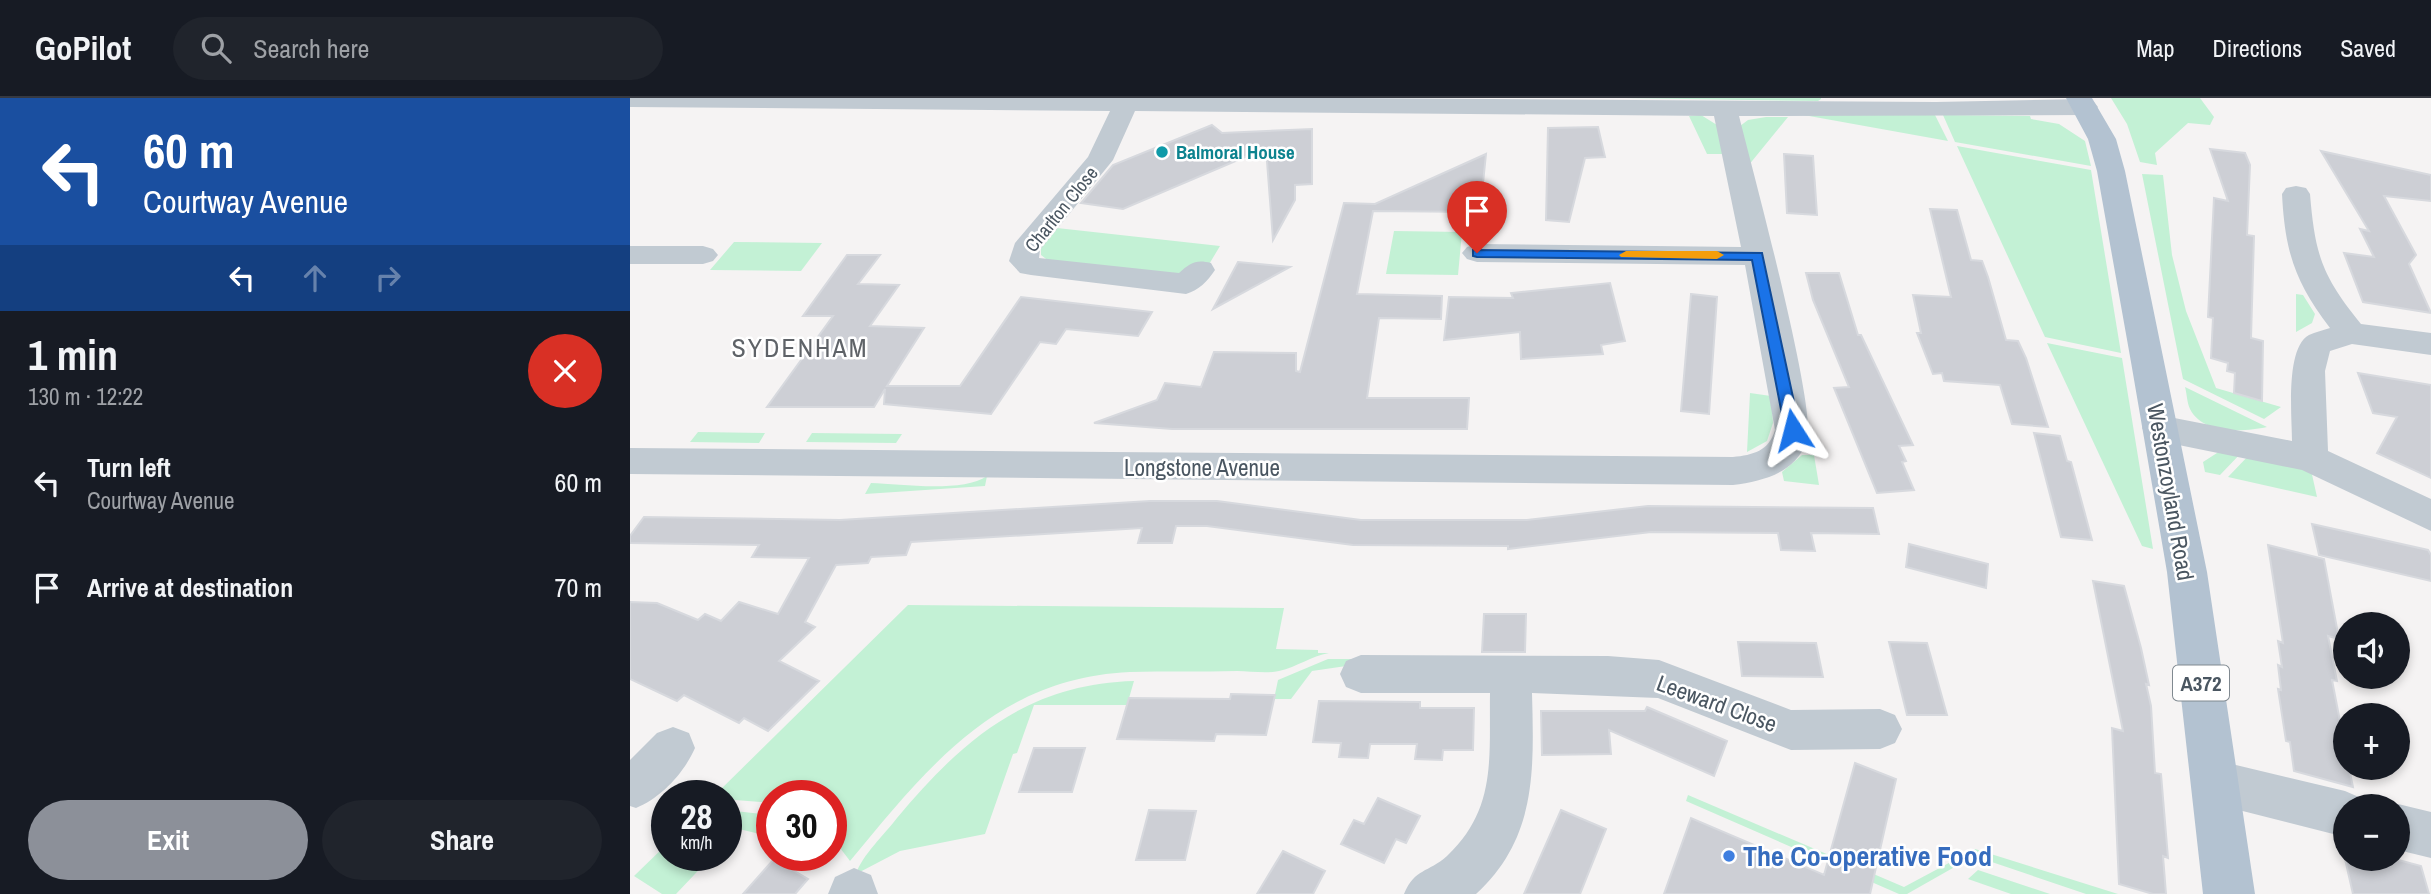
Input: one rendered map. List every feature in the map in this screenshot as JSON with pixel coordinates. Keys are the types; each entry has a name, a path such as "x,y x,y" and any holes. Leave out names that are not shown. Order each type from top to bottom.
{"main road":[{"name":"Westonzoyland Road","path":"2082,102 2102,139 2111,171 2187,572 2229,894"}],"street":[{"path":"630,100 1031,101 1126,104 1251,101 1610,103 1725,108 1833,104 2082,102"},
{"name":"Charlton Close","path":"1126,104 1100,160 1025,249 1024,261 1031,266 1186,284 1200,270"},
{"path":"1476,253 1758,256 1725,108"},
{"path":"2296,194 2298,236 2307,272 2351,333"},
{"path":"630,255 703,255"},
{"name":"Longstone Avenue","path":"630,461 1733,471 1773,463 1790,442 1793,430 1758,256"},
{"path":"2310,458 2309,371 2313,350 2329,338 2351,333 2431,344"},
{"path":"2159,428 2310,458 2431,516"},
{"name":"Leeward Close","path":"1361,674 1659,679 1791,730 1880,729"},
{"path":"1428,894 1461,877 1476,862 1489,847 1506,811 1510,790 1511,675"},
{"path":"644,790 673,748"},
{"path":"2215,782 2333,811"},
{"path":"2410,830 2431,835"}],"green space":[{"path":"1624,98 1821,98 1821,99 1818,101"},
{"path":"2111,98 2200,98 2214,117 2210,125 2188,123 2155,153 2157,165 2140,162 2127,124"},
{"path":"1798,114 1935,115 1948,141"},
{"path":"1701,115 1717,125 1724,154 1707,154 1689,116"},
{"path":"1943,115 2030,116 2031,119 2059,124 2085,141 2091,166 1955,142"},
{"path":"1788,117 1748,166 1740,126 1748,120"},
{"path":"1957,146 2091,170 2121,353 2045,337"},
{"path":"2142,174 2163,175 2172,255 2186,311 2216,388 2281,407 2264,419 2183,379"},
{"path":"1057,228 1220,246 1208,266 1185,274 1050,262 1041,255 1041,247"},
{"path":"1394,231 1462,232 1458,275 1386,274"},
{"path":"734,242 822,243 801,271 710,270"},
{"path":"2296,294 2303,295 2315,314 2312,323 2296,332"},
{"path":"2047,343 2122,358 2153,549 2142,546"},
{"path":"2185,387 2267,427 2225,430 2204,423 2190,409"},
{"path":"1750,393 1771,396 1773,423 1767,441 1747,452"},
{"path":"698,432 765,433 759,443 690,442"},
{"path":"812,433 902,434 896,443 806,442"},
{"path":"2243,451 2220,475 2205,472 2203,462 2217,453"},
{"path":"2251,453 2311,470 2317,497 2228,477"},
{"path":"1802,455 1814,455 1819,485 1784,481 1782,472"},
{"path":"987,476 985,486 865,494 871,483 947,486 976,481"},
{"path":"908,605 1284,608 1276,649 1318,650 1318,653 1329,653 1274,672 1130,672 1083,678 1041,691 1004,710 969,734 938,761 850,861 847,857 847,780 756,780 756,802 742,801 742,780 730,780"},
{"path":"1328,659 1354,659 1353,665 1312,671 1291,699 1274,699 1278,680"},
{"path":"1134,681 1127,705 1034,705 1017,753 1013,754 985,834 900,851 856,874 868,852 921,790 972,741 1000,721 1029,705 1061,693 1096,685"},
{"path":"1688,795 1904,887 1975,849 2118,894 2086,894 1974,856 1907,894 1899,894 1686,801"},
{"path":"742,812 756,813 756,833 742,830"},
{"path":"651,860 651,871 698,871 676,894 662,894 634,876"},
{"path":"1978,870 2050,894 2011,894 1968,879"}],"building":[{"path":"1212,125 1222,133 1312,129 1312,184 1295,185 1295,200 1273,240 1266,148 1123,209 1081,203 1113,165"},
{"path":"1598,127 1605,157 1585,158 1569,222 1546,220 1548,128"},
{"path":"2210,149 2245,153 2250,165 2247,235 2254,236 2251,338 2263,341 2262,401 2234,393 2235,373 2227,371 2228,363 2211,358 2213,318 2208,317 2214,198 2228,201"},
{"path":"2321,151 2431,175 2431,201 2384,196 2416,255 2409,264 2431,313 2363,302 2344,253 2374,257 2360,229 2369,231"},
{"path":"1486,154 1480,212 1373,211 1357,294 1442,296 1441,319 1379,318 1367,398 1469,398 1467,429 1172,429 1094,423 1157,400 1165,383 1201,387 1214,352 1296,353 1296,371 1300,372 1344,203 1375,204"},
{"path":"1784,154 1813,156 1817,215 1787,213"},
{"path":"1930,209 1957,210 1971,260 1982,261 2006,340 2018,341 2048,427 2012,424 2000,385 1944,381 1942,373 1933,374 1917,333 1921,333 1913,295 1951,297"},
{"path":"847,255 880,255 858,284 899,285 870,326 924,328 887,386 960,386 1021,297 1152,312 1138,336 1066,329 1056,344 1040,342 991,414 884,404 885,389 874,407 767,407 833,316 803,316"},
{"path":"1238,262 1290,267 1213,309"},
{"path":"1806,273 1839,273 1858,335 1861,335 1913,445 1899,446 1906,461 1902,462 1914,490 1877,493 1834,388 1849,387 1813,300"},
{"path":"1610,283 1625,341 1601,345 1603,354 1521,359 1520,332 1444,340 1449,297 1513,298 1511,293"},
{"path":"1691,294 1717,297 1709,414 1681,411"},
{"path":"2358,373 2431,385 2431,478 2377,453 2397,417 2373,413"},
{"path":"2034,433 2060,436 2067,461 2071,462 2092,540 2061,537"},
{"path":"1150,501 1217,501 1361,520 1527,520 1648,506 1873,508 1879,534 1811,533 1815,551 1781,550 1778,533 1651,532 1508,549 1508,546 1353,545 1207,526 1176,526 1172,543 1138,543 1142,528 911,542 906,555 871,557 868,563 836,565 805,622 815,627 779,661 819,681 768,731 744,718 739,723 684,695 677,701 630,679 630,602 657,603 698,620 705,614 721,621 739,602 778,614 809,558 752,557 759,545 630,543 630,536 644,517 840,520"},
{"path":"2312,524 2428,550 2431,555 2431,581 2319,555"},
{"path":"1909,544 1988,564 1986,588 1906,567"},
{"path":"2268,545 2324,559 2334,612 2333,637 2328,636 2336,703 2333,703 2333,780 2352,780 2353,787 2294,771 2290,742 2286,741 2278,689 2281,690 2278,665 2282,667 2278,641 2283,643"},
{"path":"2093,581 2124,586 2141,648 2149,685 2146,684 2151,706 2155,773 2161,774 2168,858 2163,856 2166,894 2153,894 2119,884 2112,728 2123,731"},
{"path":"1484,614 1526,614 1525,652 1482,652"},
{"path":"1738,642 1816,643 1823,677 1742,676"},
{"path":"1889,642 1927,643 1947,715 1907,715"},
{"path":"1231,694 1275,695 1266,735 1216,734 1214,741 1117,739 1129,698 1230,699"},
{"path":"1319,701 1420,702 1420,708 1474,708 1473,750 1443,750 1442,760 1415,759 1417,744 1370,744 1368,758 1339,757 1341,743 1313,742"},
{"path":"1647,707 1727,741 1714,776 1609,730 1611,754 1542,755 1541,711 1645,711"},
{"path":"1034,748 1085,748 1072,792 1019,792"},
{"path":"1855,763 1896,779 1870,894 1664,894 1691,818 1824,875"},
{"path":"1378,798 1420,816 1406,843 1396,839 1384,863 1341,844 1354,820 1364,824"},
{"path":"1149,810 1196,811 1185,860 1136,860"},
{"path":"1561,810 1606,829 1580,894 1524,894"},
{"path":"1283,851 1325,871 1313,894 1257,894"},
{"path":"2410,863 2421,866 2429,894 2353,894 2348,871 2410,871"},
{"path":"763,871 794,871 808,879 795,894 743,894"}],"slow traffic":[{"path":"1626,255 1717,255"}],"place":[{"name":"Balmoral House","path":"1162,152"},
{"name":"The Co-operative Food","path":"1729,856"}],"district":[{"name":"SYDENHAM","path":"800,347"}],"route":[{"path":"1477,253 1758,256 1793,430"}]}
